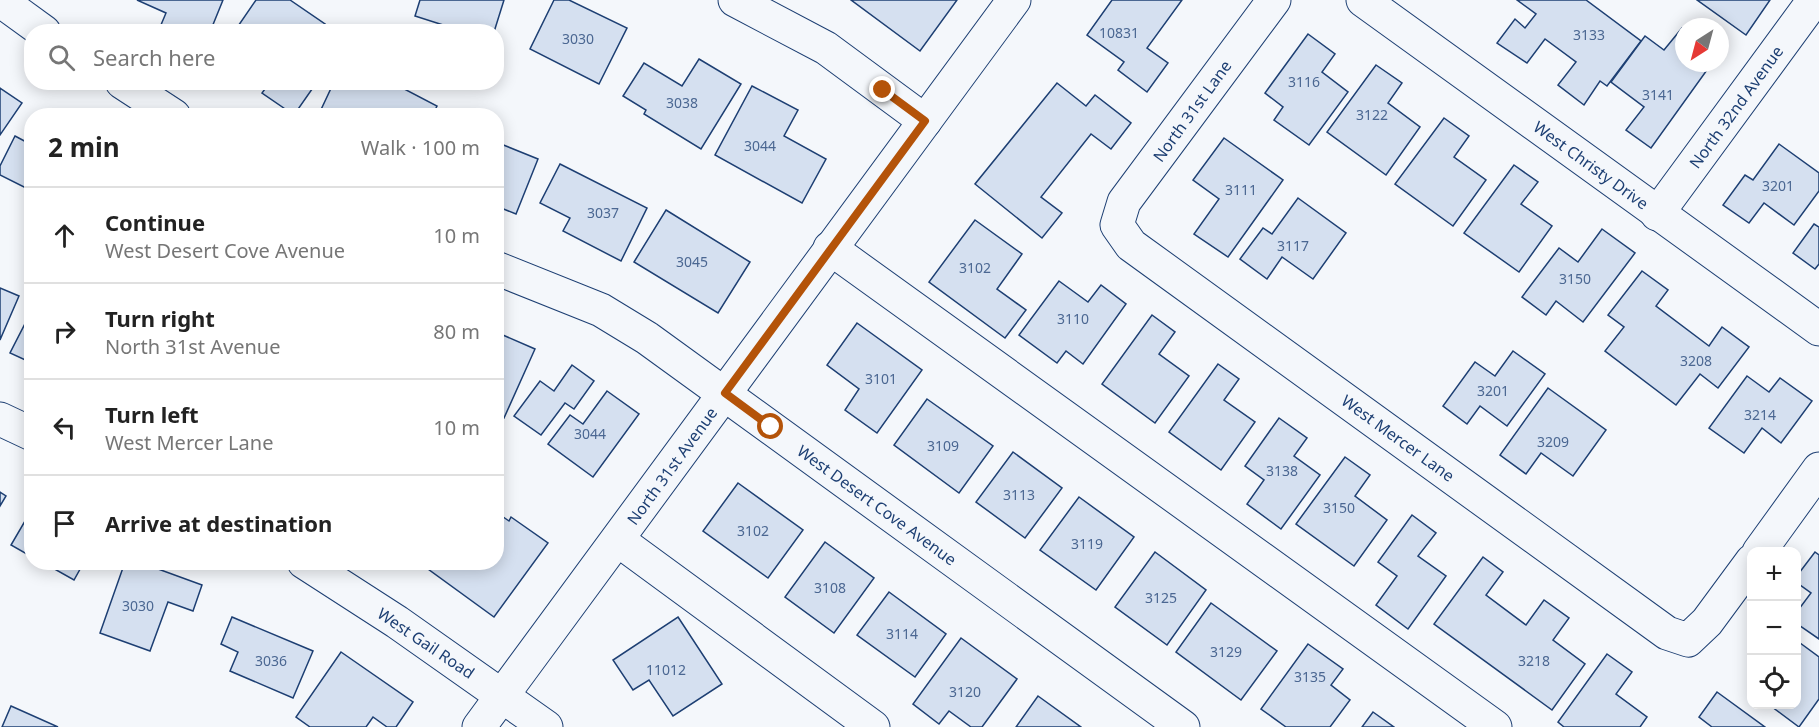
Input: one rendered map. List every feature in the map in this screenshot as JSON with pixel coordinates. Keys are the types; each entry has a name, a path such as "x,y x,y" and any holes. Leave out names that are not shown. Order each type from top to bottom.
{"street":[{"path":"0,0 33,24"},
{"path":"735,0 826,48 925,121"},
{"name":"North 31st Avenue","path":"479,727 1014,0"},
{"name":"North 31st Lane","path":"1117,225 1124,202 1274,0"},
{"name":"West Christy Drive","path":"1364,0 1819,329"},
{"name":"North 32nd Avenue","path":"1657,213 1814,0"},
{"path":"134,90 162,108"},
{"name":"West Mercer Lane","path":"1117,225 1131,245 1667,633 1688,640 1707,622 1747,568"},
{"path":"830,248 1496,727"},
{"name":"West Desert Cove Avenue","path":"504,271 601,310 647,338 725,393 1168,723"},
{"path":"0,419 24,430"},
{"path":"1763,547 1819,469"},
{"path":"618,540 873,727"},
{"name":"West Gail Road","path":"316,570 397,622 546,727"}],"building":[{"path":"137,0 223,0 213,24 161,24 166,13"},
{"path":"256,0 290,0 325,24 240,24"},
{"path":"420,0 504,0 496,24 440,24 415,16"},
{"path":"554,0 569,0 627,28 599,84 530,49"},
{"path":"851,0 957,0 920,51"},
{"path":"1112,0 1182,0 1147,48 1168,63 1147,92 1118,70 1124,62 1087,35"},
{"path":"1517,0 1586,0 1641,41 1607,86 1600,81 1584,105 1558,85 1576,62 1545,39 1527,63 1497,43 1515,19 1525,28 1536,14"},
{"path":"1697,0 1770,0 1746,35 1729,23 1729,18 1722,18"},
{"path":"1308,34 1335,54 1322,72 1348,92 1309,145 1274,120 1283,107 1265,93"},
{"path":"1645,36 1664,50 1675,37 1675,72 1706,72 1651,148 1626,130 1644,107 1611,82"},
{"path":"699,59 741,84 701,149 644,114 646,110 623,96 644,63 682,86"},
{"path":"1376,65 1402,83 1388,103 1420,127 1386,175 1327,132"},
{"path":"1057,83 1086,106 1095,95 1131,123 1111,149 1091,134 1041,197 1062,213 1042,238 975,184"},
{"path":"752,86 798,110 784,136 826,159 802,203 715,155"},
{"path":"0,88 22,103 0,135"},
{"path":"264,90 311,90 299,108 284,108 262,93"},
{"path":"330,90 406,90 437,106 436,108 322,108"},
{"path":"1444,118 1469,136 1454,157 1486,180 1453,226 1395,184"},
{"path":"15,136 24,141 24,187 0,175 0,166"},
{"path":"1224,138 1283,180 1228,257 1194,234 1219,199 1193,180"},
{"path":"1779,144 1819,173 1819,191 1794,225 1764,203 1749,223 1723,205 1745,175 1753,180"},
{"path":"504,145 538,159 516,214 504,209"},
{"path":"560,164 647,208 621,261 563,231 570,218 540,203"},
{"path":"1514,165 1538,182 1521,204 1552,226 1519,272 1464,233"},
{"path":"1298,198 1346,233 1313,279 1282,257 1267,279 1240,259 1263,228 1272,234"},
{"path":"666,210 750,262 718,313 634,262"},
{"path":"975,220 1022,254 997,289 1026,310 1005,338 929,282"},
{"path":"1814,224 1819,227 1819,264 1815,269 1793,253"},
{"path":"1602,229 1635,253 1583,322 1556,301 1546,315 1522,297 1559,248 1578,262"},
{"path":"1642,271 1668,290 1656,306 1709,346 1722,327 1749,347 1718,388 1700,374 1676,405 1605,351 1624,327 1608,315"},
{"path":"1059,281 1088,302 1101,285 1126,304 1083,364 1066,351 1057,363 1019,335"},
{"path":"0,288 19,296 0,340"},
{"path":"1152,315 1175,332 1159,354 1189,376 1155,423 1102,384"},
{"path":"857,323 922,370 877,433 845,410 859,389 827,365"},
{"path":"24,326 24,359 10,353"},
{"path":"504,335 535,349 504,418"},
{"path":"1513,351 1545,374 1507,426 1480,406 1467,424 1443,406 1475,362 1495,376"},
{"path":"1218,364 1239,379 1224,400 1255,422 1221,470 1169,432"},
{"path":"572,365 594,381 574,409 565,403 541,435 514,416 540,381 554,391"},
{"path":"1747,376 1769,392 1780,378 1812,401 1781,443 1762,428 1744,453 1709,428"},
{"path":"1548,388 1606,430 1573,476 1541,453 1526,474 1500,455"},
{"path":"607,391 639,414 593,477 548,444 570,415 583,424"},
{"path":"927,399 993,446 959,493 894,445"},
{"path":"1279,418 1307,438 1294,456 1320,475 1281,529 1247,504 1264,480 1245,466"},
{"path":"1013,452 1062,488 1025,538 976,502"},
{"path":"1345,457 1370,475 1355,496 1387,520 1354,566 1296,524"},
{"path":"738,483 803,530 768,578 703,531"},
{"path":"0,492 6,496 0,506"},
{"path":"1079,497 1134,537 1096,590 1040,550"},
{"path":"1412,515 1436,533 1418,556 1446,576 1408,629 1376,605 1397,576 1378,562"},
{"path":"511,517 548,543 494,617 429,570 504,570 504,518 509,521"},
{"path":"24,523 24,552 11,545"},
{"path":"825,542 874,578 834,633 785,597"},
{"path":"1155,552 1206,590 1167,645 1115,607"},
{"path":"1815,552 1819,555 1819,639 1801,626 1801,606 1811,593 1801,586 1801,570"},
{"path":"1483,557 1503,572 1486,595 1526,625 1544,600 1569,618 1553,640 1585,664 1552,710 1434,624"},
{"path":"56,570 80,570 74,580"},
{"path":"122,570 161,570 202,585 193,611 168,602 150,651 100,633"},
{"path":"889,592 946,634 915,677 857,635"},
{"path":"1211,603 1277,651 1241,700 1176,652"},
{"path":"232,617 313,651 293,698 230,671 238,652 221,644"},
{"path":"678,617 722,684 673,716 649,680 633,690 613,660"},
{"path":"961,638 1017,679 982,727 971,727 949,711 939,724 913,704"},
{"path":"1308,644 1343,669 1331,685 1350,700 1330,727 1286,727 1261,709"},
{"path":"1801,644 1819,657 1819,699 1799,727 1775,709 1801,709"},
{"path":"341,652 413,702 396,727 387,727 373,717 366,727 310,727 296,717"},
{"path":"1607,654 1632,672 1616,694 1647,717 1640,727 1564,727 1558,722"},
{"path":"1717,692 1765,727 1712,727 1699,717"},
{"path":"1038,696 1081,727 1016,727"},
{"path":"11,706 58,727 2,727"},
{"path":"1373,712 1394,727 1362,727"}],"route":[{"path":"771,427 725,393 925,121 883,90"}]}
